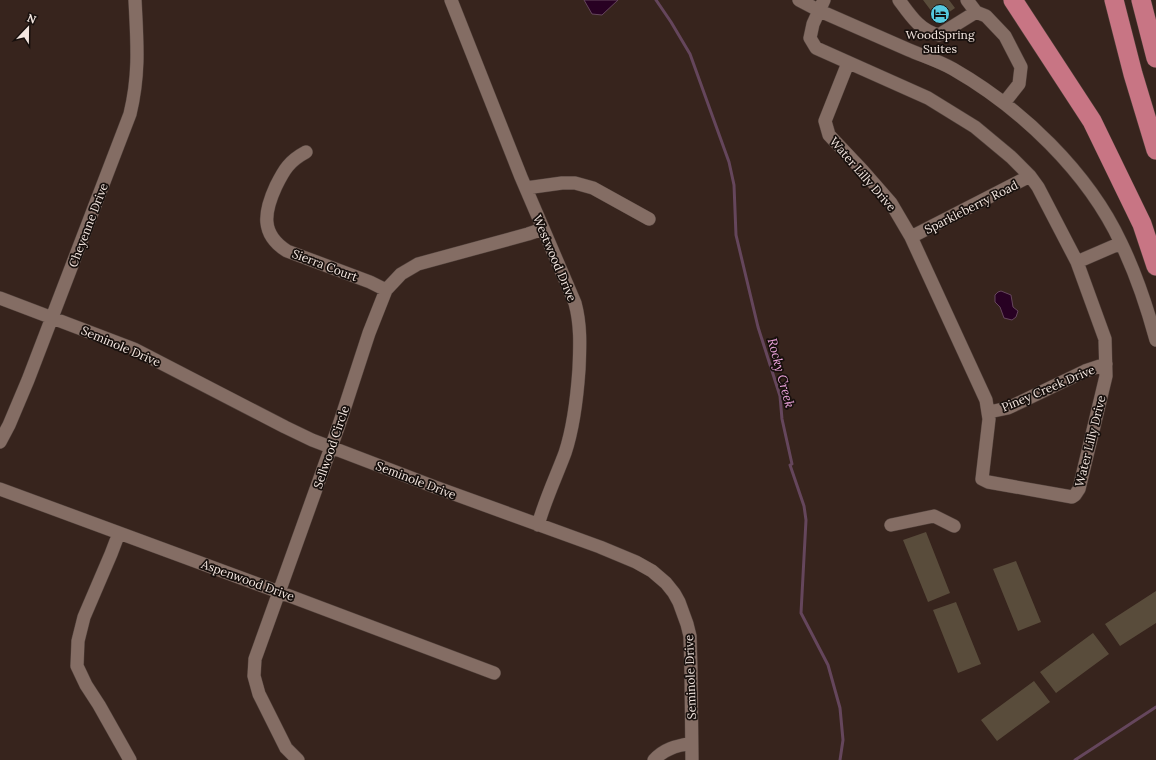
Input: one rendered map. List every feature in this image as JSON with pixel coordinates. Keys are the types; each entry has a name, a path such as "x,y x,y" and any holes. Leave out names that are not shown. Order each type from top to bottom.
{"highway":[{"path":"1013,0 1092,121 1142,224 1156,266"},
{"path":"1114,0 1133,74 1156,150"},
{"path":"1141,0 1156,58"}],"street":[{"name":"Cheyenne Drive","path":"0,442 9,425 28,380 130,114 137,75 138,56 135,0"},
{"name":"Westwood Drive","path":"452,0 542,228 575,303 579,321 580,340 577,398 572,428 565,453 542,510 538,525"},
{"path":"799,0 822,5 953,69 1004,103 1048,142 1083,182 1108,217 1143,294 1156,340"},
{"path":"899,0 912,19 930,33 939,35 976,12"},
{"path":"966,0 976,12 986,16 1005,36 1021,67 1019,84 1004,103"},
{"name":"Water Lilly Drive","path":"822,5 813,24 810,38 816,48 928,98 975,127 1011,156 1038,187 1077,262 1105,339 1106,376 1079,489 1072,497 988,482 982,479 989,412 986,400 911,237 891,202 828,135 825,121 848,63"},
{"name":"Sierra Court","path":"306,152 294,158 287,166 272,195 266,210 267,224 271,236 287,251 370,282 386,290"},
{"name":"Sparkleberry Road","path":"911,237 1030,176"},
{"path":"526,188 562,183 575,183 593,188 649,219"},
{"name":"Sellwood Circle","path":"298,760 286,748 259,694 254,676 255,659 331,447 369,333 386,290 401,274 418,264 528,234 542,228"},
{"path":"1077,262 1121,243"},
{"name":"Seminole Drive","path":"0,298 134,349 285,427 331,447 636,562 657,575 674,593 684,614 690,636 692,760"},
{"name":"Piney Creek Drive","path":"989,412 1008,408 1085,371 1106,364"},
{"name":"Aspenwood Drive","path":"0,489 119,532 494,673"},
{"path":"890,525 934,516 954,526"},
{"path":"119,532 84,617 78,641 77,666 86,685 99,704 130,760"},
{"path":"654,760 666,750 678,745 691,743"}],"shaded area":[{"path":"584,0 618,0 602,15 592,14"},
{"path":"1001,291 1011,295 1013,307 1018,311 1016,317 1012,320 1004,318 1000,307 995,302 995,295"}],"building":[{"name":"WoodSpring Suites","path":"923,0 949,0 955,8 938,20"},
{"path":"926,532 950,593 928,602 903,540"},
{"path":"1016,561 1041,622 1018,631 993,569"},
{"path":"1156,591 1156,623 1120,646 1105,624"},
{"path":"956,602 981,664 958,673 933,610"},
{"path":"1093,633 1109,654 1056,693 1040,672"},
{"path":"1034,681 1050,702 997,741 981,720"}],"waterway":[{"name":"Rocky Creek","path":"656,0 690,54 729,162 734,185 736,235 758,327 780,396 782,419 792,464 790,465 804,506 806,520 801,613 828,665 840,708 843,740 840,760"},
{"path":"1075,760 1156,707"}],"place":[{"name":"WoodSpring Suites","path":"940,14"}]}
